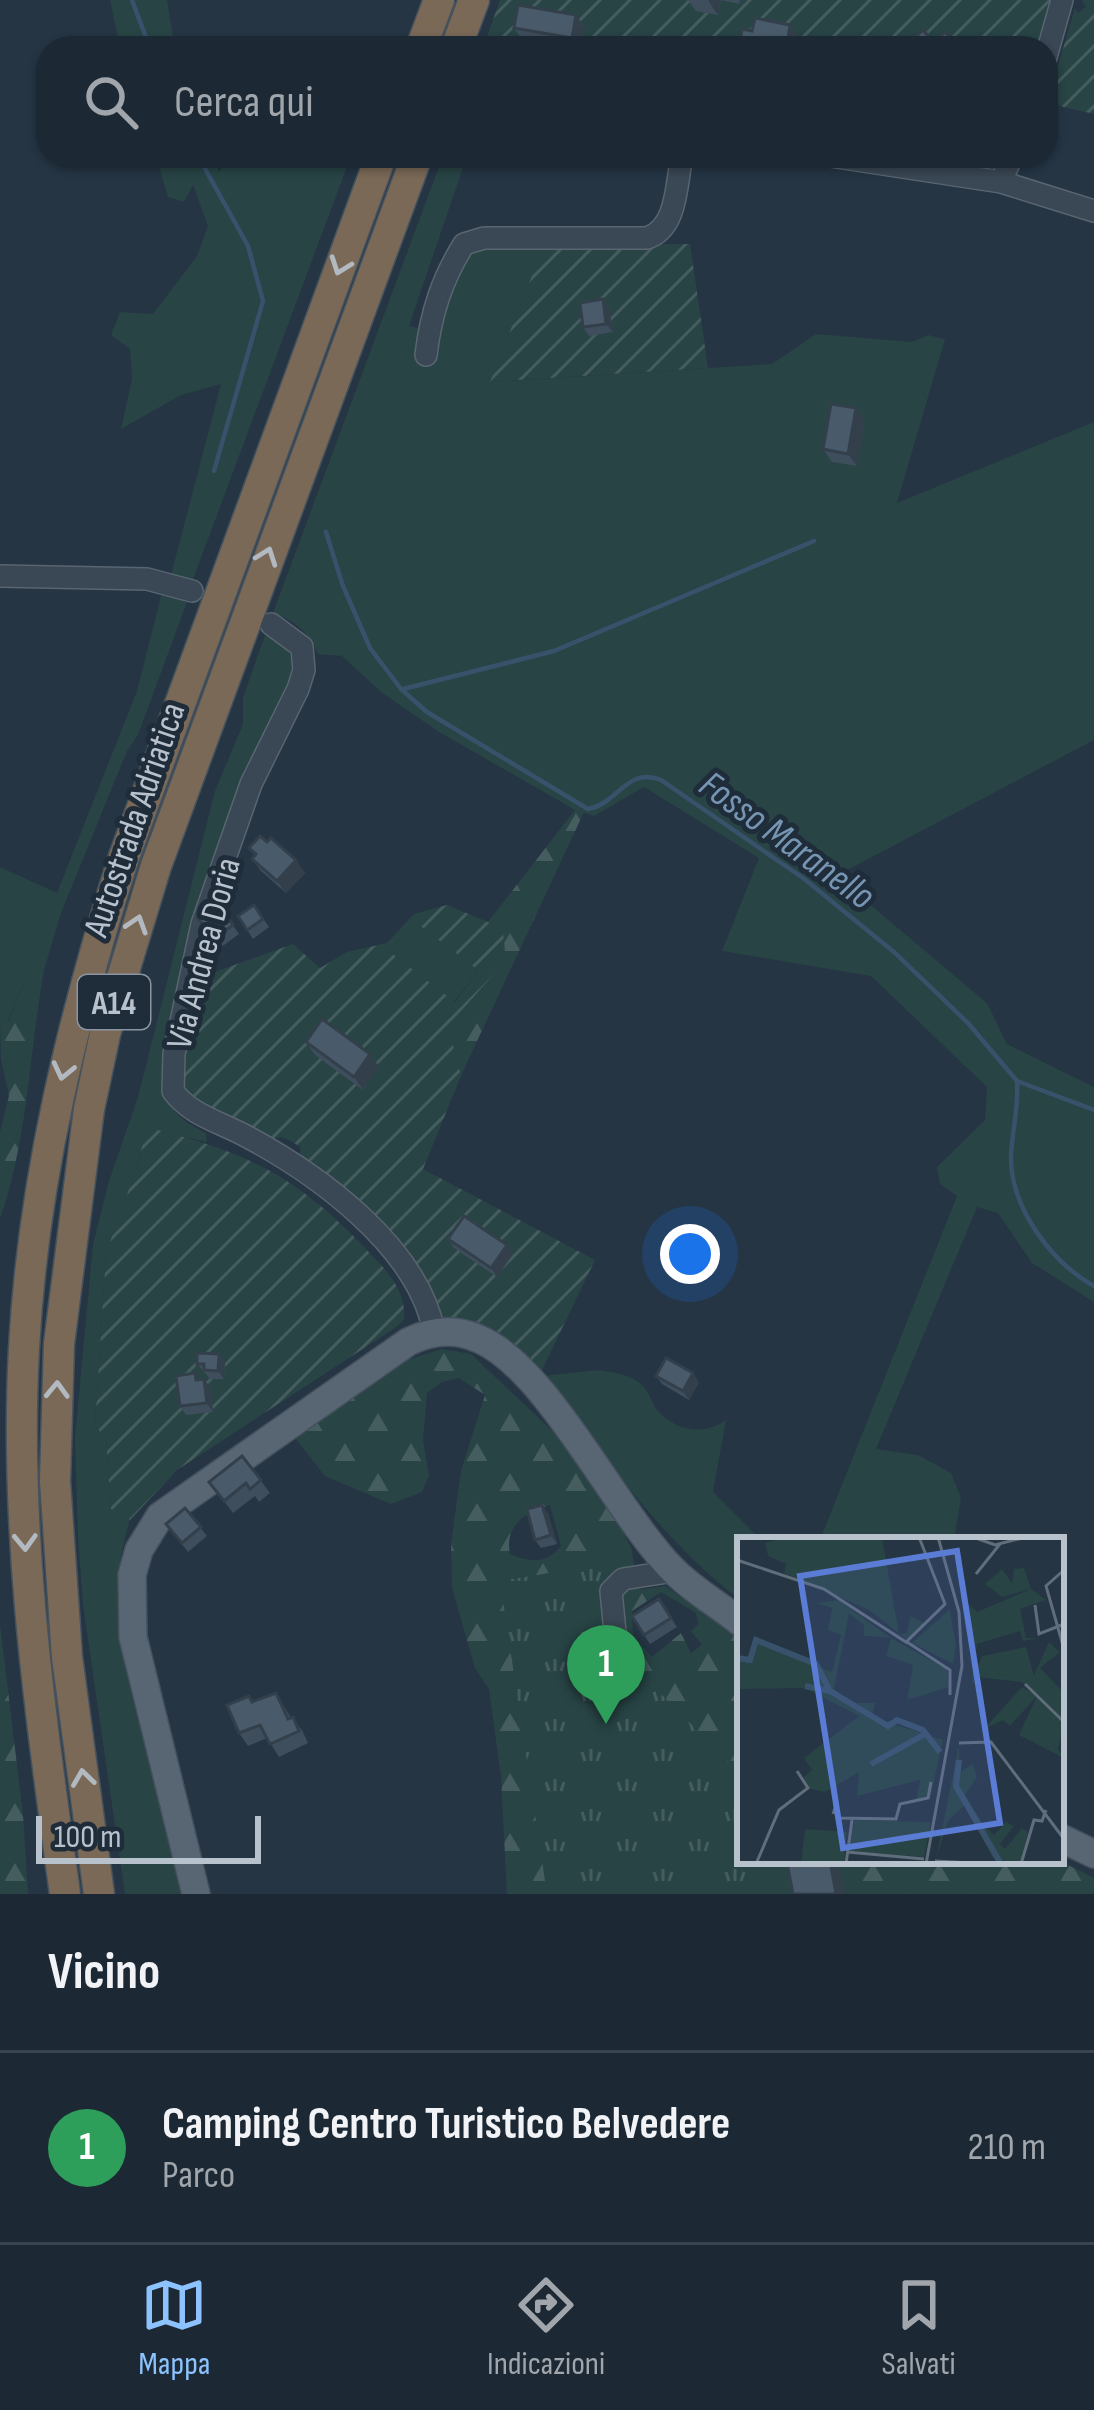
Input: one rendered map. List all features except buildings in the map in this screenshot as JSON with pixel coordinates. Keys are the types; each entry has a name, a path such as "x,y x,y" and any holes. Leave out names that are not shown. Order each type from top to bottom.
{"highway":[{"path":"426,36 439,0"},
{"path":"461,36 474,0"},
{"name":"Autostrada Adriatica","path":"64,1894 34,1666 23,1471 24,1346 52,1124 79,1006 124,857 377,168"},
{"name":"Autostrada Adriatica","path":"99,1894 67,1657 55,1480 58,1343 88,1109 123,968 164,843 413,168"}],"main road":[{"path":"196,1894 137,1668 130,1600 139,1550 160,1516 409,1342 447,1331 481,1339 516,1365 674,1571 737,1620"},
{"path":"1064,1839 1094,1854"}],"street":[{"path":"1052,36 1062,0"},
{"path":"427,355 430,320 446,273 464,244 484,238 657,235 669,218 679,168"},
{"path":"909,168 1001,182 1094,211"},
{"path":"1001,182 1007,168"},
{"path":"0,576 147,579 192,591"},
{"name":"Via Andrea Doria","path":"271,624 302,646 304,670 251,784 202,925 174,1054 173,1091 194,1111 283,1157 363,1217 404,1266 431,1316 434,1332"},
{"path":"619,1673 611,1591 623,1580 674,1571"}],"green space":[{"path":"110,0 167,0 173,36 118,36"},
{"path":"500,0 1051,0 1040,36 487,36"},
{"path":"1082,0 1094,0 1094,114 1058,106 1058,66 1075,8 1078,13 1086,7"},
{"path":"160,168 218,168 219,172 222,168 347,168 192,582 171,575 221,384 181,395 121,429 132,379 130,349 111,335 120,312 153,314 197,256 208,226 193,185 184,202 168,197"},
{"path":"439,168 463,168 409,326 422,329 452,240 476,233 544,245 491,382 772,364 816,334 912,342 928,335 945,339 897,503 1094,422 1094,740 836,876 987,1003 1007,1044 1094,1087 1094,1302 1032,1263 998,1213 977,1207 876,1449 918,1455 951,1473 961,1498 954,1537 821,1537 957,1196 940,1184 937,1167 985,1120 987,1087 871,976 722,951 759,858 644,787 594,816 575,810 439,732 381,692 342,656 318,654 300,628 273,613"},
{"path":"690,244 708,368 490,382 544,245"},
{"path":"162,592 187,602 138,735 127,751 61,913 44,970 28,973 7,1023 0,1020 0,867 57,893 137,691"},
{"path":"267,630 292,645 296,671 196,925 162,1075 174,1110 206,1133 207,1142 146,1128 106,1253 95,1425 106,1440 111,1508 130,1520 119,1578 120,1635 186,1894 125,1894 83,1605 78,1538 75,1437 93,1244 138,1097 215,791 243,724 243,697"},
{"path":"575,810 584,812 443,1114 448,1026 503,934 488,922"},
{"path":"447,905 488,922 503,933 506,960 448,1026 461,1076 423,1169 595,1260 541,1372 497,1336 443,1320 413,1261 301,1161 300,1147 230,1121 180,1083 198,978 293,944 320,968 347,952 387,943 414,914","holes":["414,921 479,971 455,1002 390,952"]},
{"path":"414,920 479,971 454,1002 390,952"},
{"path":"44,970 22,1127 0,1219 0,1132 9,1096 0,1020 8,1022 28,973"},
{"path":"146,1127 240,1156 315,1201 387,1272 402,1299 404,1320 177,1470 130,1520 111,1509 106,1440 95,1425 106,1253 139,1161"},
{"path":"442,1349 471,1354 567,1445 612,1509 631,1548 639,1590 665,1586 737,1637 737,1864 1064,1863 1094,1878 1094,1894 507,1894 501,1777 489,1689 475,1668 452,1588 451,1544 461,1471 485,1395 459,1378 427,1393 423,1441 429,1475 422,1492 391,1504 325,1476 292,1434 388,1366","holes":["550,1505 561,1546 550,1556 524,1559 510,1554 510,1535 519,1521","661,1592 695,1612 699,1624 691,1631 702,1645 691,1653 681,1633 652,1657 633,1635 632,1611"]},
{"path":"599,1370 622,1375 638,1382 658,1411 682,1427 709,1428 726,1420 713,1492 758,1537 737,1537 737,1598 659,1523 542,1376"},
{"path":"633,1559 638,1590 626,1594 623,1603 641,1674 737,1770 737,1864 791,1864 796,1894 547,1894 500,1581"},
{"path":"0,1624 23,1815 28,1894 0,1894"}],"waterway":[{"name":"Fosso Maranello","path":"132,0 146,36"},
{"name":"Fosso Maranello","path":"205,168 248,246 263,301 214,471"},
{"name":"Fosso Maranello","path":"326,532 370,648 401,689 427,712 588,809 639,778 661,780 803,878 894,952 968,1023 1017,1081 1094,1110"},
{"path":"403,689 554,651 814,541"},
{"name":"Fosso Maranello","path":"1017,1081 1011,1156 1025,1213 1063,1263 1094,1286"}],"place":[{"name":"Camping Centro Turistico Belvedere","path":"606,1724"}]}
